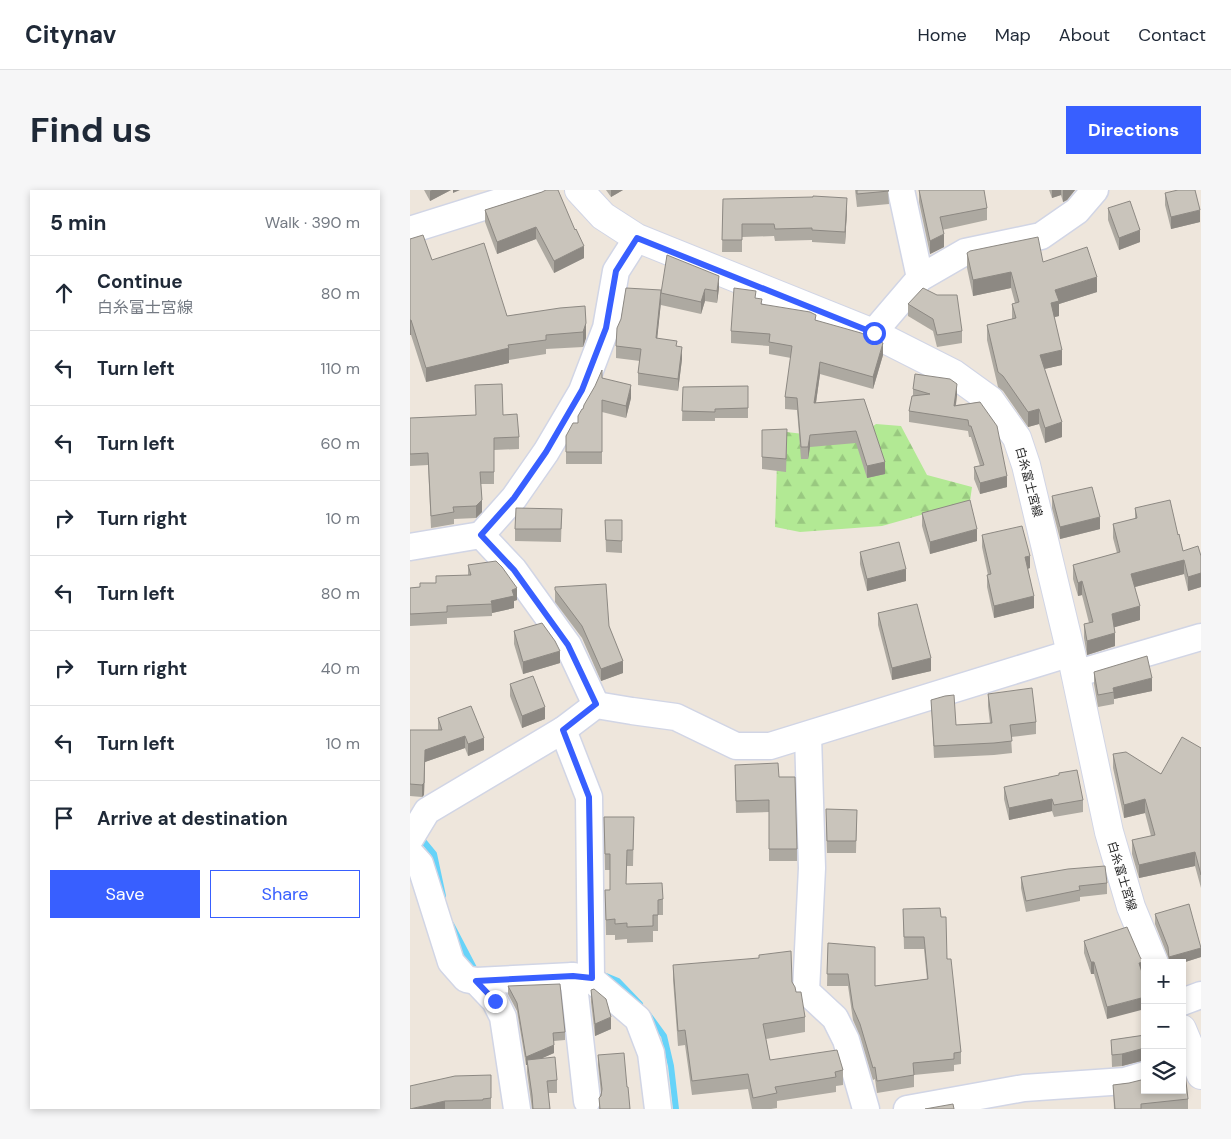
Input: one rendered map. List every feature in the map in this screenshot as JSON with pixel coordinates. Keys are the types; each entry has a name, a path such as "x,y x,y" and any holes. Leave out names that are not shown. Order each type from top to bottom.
{"main road":[{"name":"白糸富士宮線","path":"579,190 603,216 637,238 874,333 954,374 990,400 1017,438 1026,465 1073,664 1109,832 1131,907 1152,959"},
{"path":"1186,1043 1193,1067"}],"street":[{"path":"410,230 537,190"},
{"path":"901,190 920,278"},
{"path":"874,333 920,278 965,252 1041,236 1077,211 1095,190"},
{"path":"410,547 481,535 514,498 546,452 582,390 606,328 616,271 637,238"},
{"path":"481,535 514,570 568,645 596,704"},
{"path":"410,839 427,811 563,730 596,704 676,717 736,746 770,746 1073,664 1201,638"},
{"path":"563,730 589,797 582,977 587,1101"},
{"path":"808,735 812,868 806,991 835,1018 846,1040 866,1109"},
{"path":"410,853 420,864 451,962 466,979 476,981 582,977 638,1020 651,1053 658,1109"},
{"path":"476,981 495,1001 504,1017 517,1109"},
{"path":"1186,1000 1201,994"},
{"path":"907,1109 1024,1088 1125,1080 1141,1076"}],"green space":[{"path":"876,424 901,426 927,475 972,487 970,501 882,526 800,532 775,527 778,431 855,440"}],"building":[{"path":"546,190 558,190 584,246 554,261 536,227 497,242 485,210"},
{"path":"857,190 888,190 889,191 857,194"},
{"path":"919,190 984,190 987,208 940,217 944,234 930,241"},
{"path":"1178,190 1195,190 1200,210 1171,217 1165,193"},
{"path":"813,196 847,198 845,232 812,230 812,228 775,229 774,224 742,224 742,240 722,240 723,199"},
{"path":"1130,201 1140,230 1119,238 1108,208"},
{"path":"423,235 432,260 484,243 507,316 585,306 586,323 583,332 546,335 546,340 508,345 509,348 426,368 410,320 410,239"},
{"path":"1038,237 1043,262 1087,247 1097,277 1055,290 1059,301 1051,303 1062,350 1040,355 1062,422 1045,428 1039,409 1028,412 1003,376 998,372 987,325 1016,318 1012,304 1019,302 1011,272 973,280 967,253"},
{"path":"667,255 719,276 717,291 705,289 701,302 661,293"},
{"path":"626,288 661,290 656,338 677,341 676,346 682,347 678,379 638,373 641,349 616,346 617,328 621,319"},
{"path":"734,288 756,291 755,298 762,299 761,304 810,312 816,315 815,320 861,333 883,343 873,377 820,362 814,403 864,399 885,462 867,466 856,431 810,435 808,447 801,447 797,398 785,397 792,346 769,342 770,334 731,331"},
{"path":"923,288 937,295 957,295 962,331 937,335 933,319 908,304"},
{"path":"602,370 602,378 631,385 626,406 602,400 602,452 566,452 566,436 573,423 578,423 578,416"},
{"path":"915,374 950,379 957,384 954,406 980,402 997,426 1007,476 980,483 974,467 984,465 968,420 909,411 912,396 930,394 913,389"},
{"path":"502,384 503,415 517,414 519,437 494,438 494,472 480,472 482,500 476,506 453,507 454,512 431,516 428,453 410,454 410,418 476,415 475,385"},
{"path":"748,386 748,408 715,409 715,412 682,411 683,387"},
{"path":"787,429 786,459 762,457 762,430"},
{"path":"1092,487 1100,517 1060,527 1052,496"},
{"path":"970,500 977,529 930,542 922,513"},
{"path":"1170,500 1183,551 1198,546 1201,556 1201,573 1188,577 1184,560 1131,574 1140,606 1112,614 1115,633 1087,641 1084,624 1093,622 1082,581 1078,583 1073,565 1120,552 1113,524 1137,518 1135,508"},
{"path":"516,508 562,509 561,529 515,529"},
{"path":"605,520 622,520 622,541 606,540"},
{"path":"1022,526 1030,556 1025,557 1034,596 994,606 987,575 991,574 982,535"},
{"path":"899,542 906,569 867,579 860,552"},
{"path":"496,561 517,588 512,590 514,596 491,601 492,604 447,606 447,612 410,614 410,588 420,587 420,583 436,583 436,576 471,575 468,565"},
{"path":"606,584 609,626 623,661 601,669 582,626 555,590 555,587"},
{"path":"917,604 931,658 892,668 878,613"},
{"path":"542,623 560,651 523,662 514,631"},
{"path":"1147,656 1152,678 1113,688 1114,692 1098,695 1094,672"},
{"path":"533,676 545,707 522,716 510,684"},
{"path":"1032,688 1036,722 1010,725 1012,741 934,746 931,700 954,695 956,725 992,723 988,694"},
{"path":"471,706 484,738 468,744 465,736 425,750 424,783 422,785 410,784 410,730 442,730 438,718"},
{"path":"1182,737 1201,748 1201,875 1195,852 1139,865 1132,840 1155,835 1145,799 1124,805 1113,754 1126,752 1161,774"},
{"path":"778,763 779,777 795,777 797,849 769,849 769,800 736,801 735,765"},
{"path":"1077,770 1083,800 1054,805 1052,799 1009,808 1004,787"},
{"path":"826,809 857,810 856,841 827,841"},
{"path":"604,817 634,817 633,850 627,850 626,884 662,883 663,899 658,900 658,915 653,915 653,926 627,927 627,923 615,924 615,919 606,920 605,890 610,890 610,854 605,854"},
{"path":"1105,866 1107,883 1079,886 1080,890 1026,901 1021,877 1068,869"},
{"path":"1189,904 1201,948 1169,957 1168,947 1155,914"},
{"path":"940,908 941,917 946,917 947,959 951,959 961,1052 954,1053 954,1059 913,1063 914,1075 877,1081 875,1067 873,1068 860,1024 853,1008 848,974 827,974 828,943 875,947 875,986 928,979 924,937 904,937 903,909"},
{"path":"1127,927 1141,959 1141,962 1139,963 1141,969 1141,998 1107,1007 1094,962 1091,962 1084,941"},
{"path":"791,951 792,982 796,992 801,992 805,1017 763,1024 770,1060 837,1050 843,1070 835,1072 836,1077 775,1087 777,1093 753,1098 748,1074 692,1081 685,1030 678,1031 673,965 759,958 759,955"},
{"path":"560,984 565,1032 553,1033 554,1045 526,1057 517,1003 508,986"},
{"path":"594,989 606,999 611,1017 595,1024 591,990"},
{"path":"1141,1036 1141,1049 1112,1055 1111,1040"},
{"path":"624,1053 630,1109 600,1109 599,1098 602,1089 598,1055"},
{"path":"555,1057 557,1080 547,1081 550,1109 533,1109 527,1060"},
{"path":"491,1075 491,1098 445,1101 410,1109 410,1086 455,1076"},
{"path":"1141,1080 1141,1094 1186,1094 1186,1082 1188,1099 1141,1104 1141,1109 1115,1109 1113,1085"},
{"path":"953,1104 954,1109 925,1109"}],"waterway":[{"path":"420,837 434,854 443,896"},
{"path":"451,924 476,972 478,972"},
{"path":"601,974 618,981 640,1004"},
{"path":"648,1014 664,1036 671,1066 676,1109"}],"route":[{"path":"495,1001 476,981 573,976 592,978 589,797 563,730 596,704 568,645 514,570 481,535 514,498 546,452 582,390 606,328 616,271 637,238 874,333"}]}
